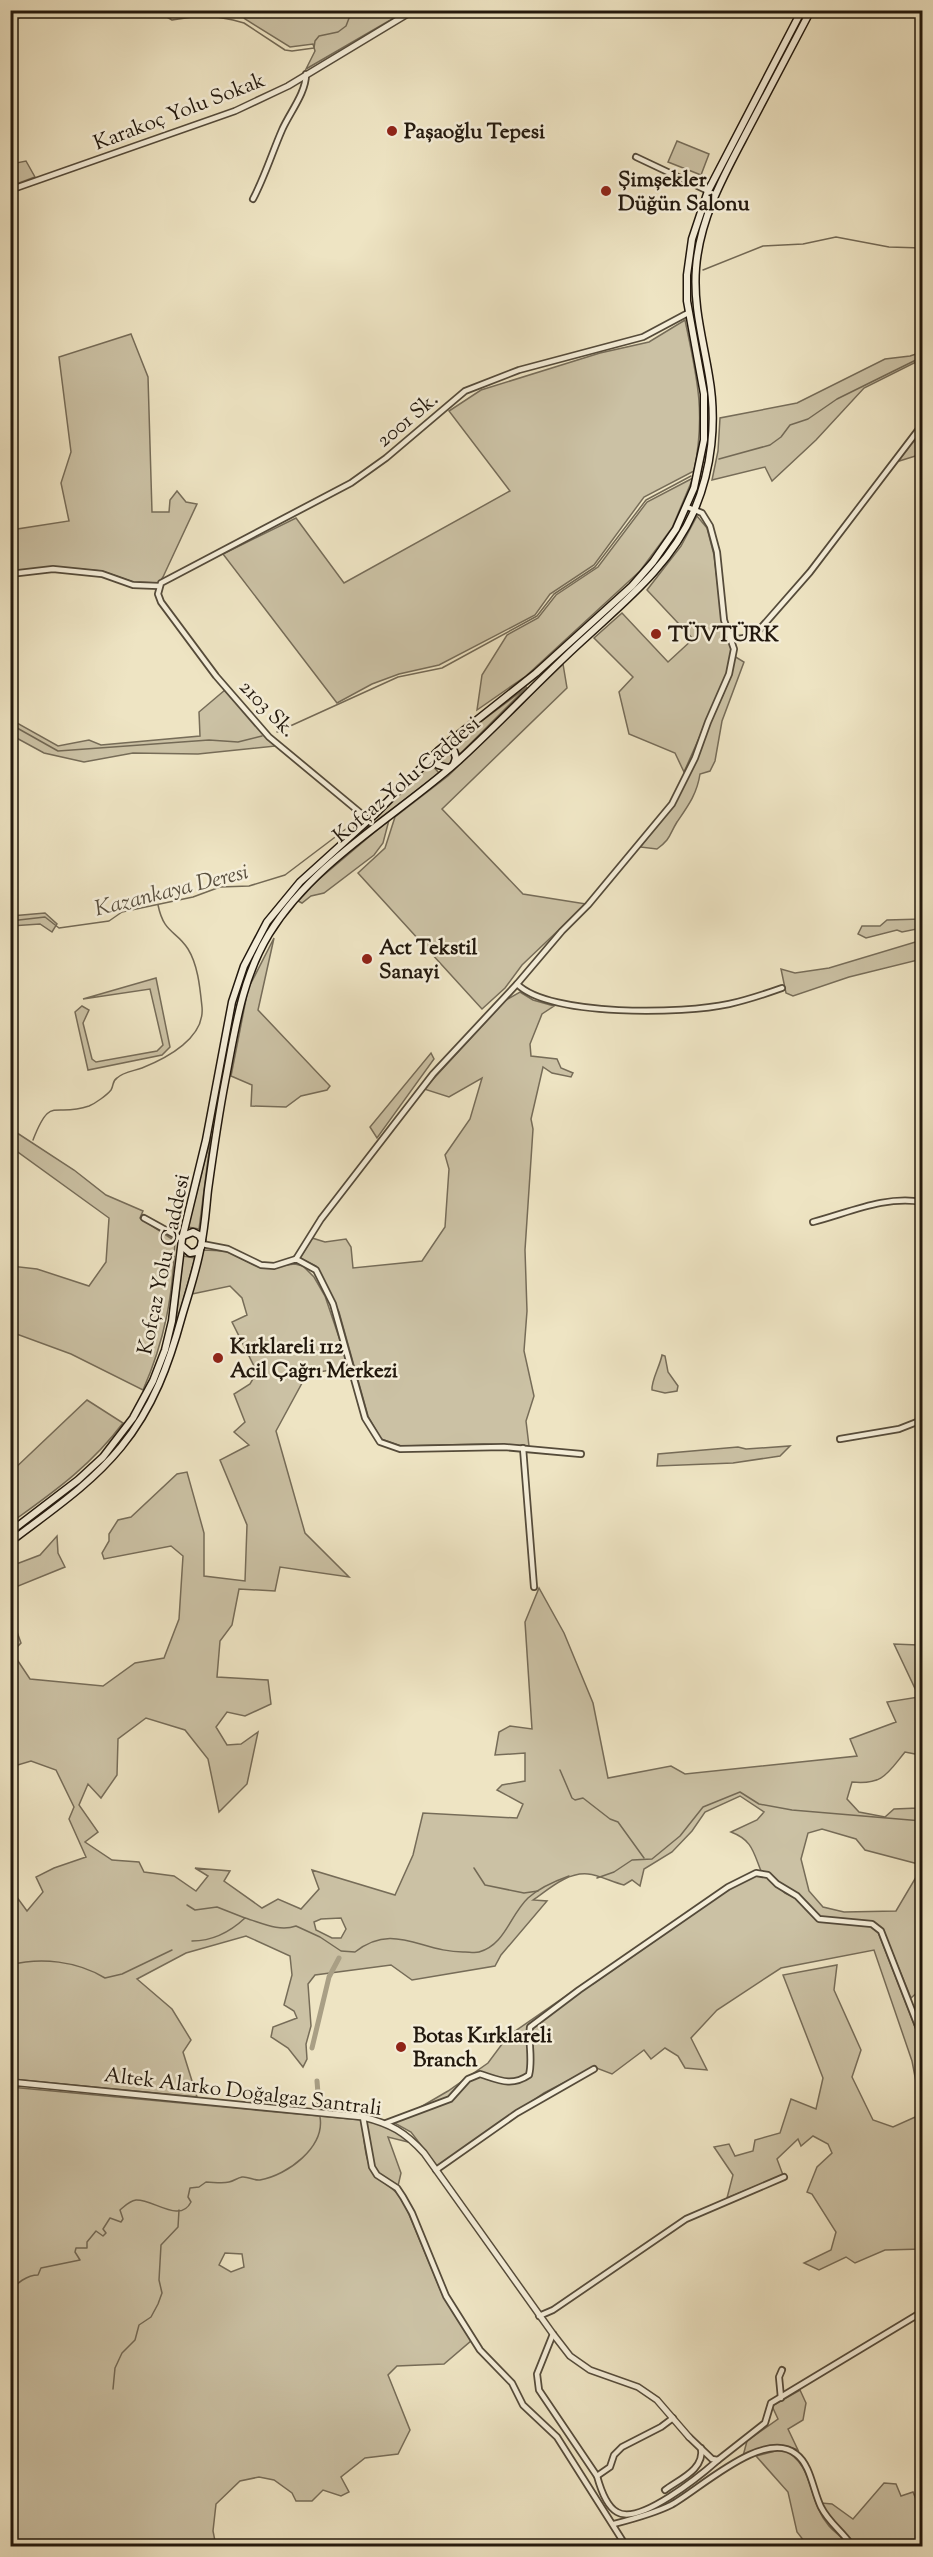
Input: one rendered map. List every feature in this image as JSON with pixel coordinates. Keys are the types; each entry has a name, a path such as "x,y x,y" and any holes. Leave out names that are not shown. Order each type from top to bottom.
{"main road":[{"name":"Kofçaz Yolu Caddesi","path":"10,1532 96,1464 116,1442 138,1410 153,1381 170,1333 182,1240 206,1140 232,1002 244,966 267,922 289,894 439,751 536,673 632,586 669,542 687,507 700,466 705,425 702,378 688,313 687,275 690,252 708,191 802,10"},
{"name":"Kofçaz Yolu Caddesi","path":"10,1542 94,1476 119,1450 141,1420 169,1363 201,1246 214,1143 243,991 261,948 281,916 302,891 359,840 451,766 532,686 648,581 677,544 694,509 707,472 713,431 710,380 695,304 696,271 702,230 716,192 811,10"},
{"path":"448,748 454,751 456,758 451,766 438,765 435,759 439,751 448,748"},
{"path":"189,1232 196,1233 201,1238 201,1246 196,1252 190,1253 182,1240 189,1232"}],"street":[{"name":"Karakoç Yolu Sokak","path":"10,190 235,111 288,86 414,10"},
{"path":"253,199 271,162 282,130 306,84 306,74"},
{"path":"636,157 708,191"},
{"name":"2001 Sk.","path":"160,584 351,483 386,459 465,391 519,370 643,337 688,313"},
{"path":"729,633 738,639 750,637 760,629 810,572 922,424"},
{"path":"201,1246 228,1249 261,1265 274,1266 297,1259 321,1220 433,1074 517,984 546,948 588,905 672,804 695,758 729,674 734,649 724,620 717,552 710,526 702,513 687,507"},
{"path":"10,574 53,569 102,574 133,585 160,584"},
{"name":"2103 Sk.","path":"160,584 161,602 216,676 269,737 369,820"},
{"path":"517,984 526,993 555,1003 576,1007 635,1010 688,1009 727,1004 782,988"},
{"path":"813,1222 891,1200 908,1199 922,1202"},
{"path":"144,1218 182,1240"},
{"path":"297,1259 316,1270 333,1304 365,1418 380,1442 400,1449 504,1446 581,1454"},
{"path":"840,1439 899,1429 922,1420"},
{"path":"523,1448 534,1587"},
{"path":"386,2123 450,2099 468,2079 480,2074 506,2083 518,2082 529,2075 530,2027 728,1887 756,1872 768,1875 785,1890 798,1896 819,1919 872,1924 881,1931 922,2037"},
{"path":"436,2170 517,2113 594,2069"},
{"name":"Altek Alarko Doğalgaz Santrali","path":"10,2082 363,2117 386,2123 409,2137 436,2170 570,2356 590,2370 638,2387 657,2400 689,2437"},
{"path":"363,2117 372,2167 377,2175 397,2188 403,2197 412,2213 446,2296 480,2350 512,2383 523,2405 557,2437 614,2524 626,2547"},
{"path":"539,2316 553,2310 686,2219 784,2177"},
{"path":"552,2334 537,2374 539,2390 597,2476 601,2489 615,2512 625,2515 666,2500 765,2423 771,2403 922,2312"},
{"path":"781,2398 779,2377 782,2370"},
{"path":"597,2476 610,2467 612,2460 622,2447 661,2427 673,2418"},
{"path":"689,2437 712,2459 718,2460"},
{"path":"614,2524 640,2517 669,2505 716,2473 744,2458 767,2449 784,2446 805,2464 822,2510 832,2526 846,2537 852,2547"},
{"path":"665,2490 699,2466 703,2458 701,2448"}],"shaded area":[{"path":"238,11 406,11 306,69 315,51 313,44 290,47 245,19"},
{"path":"677,141 709,154 701,175 668,162"},
{"path":"26,161 35,177 11,186 11,164"},
{"path":"685,320 700,413 698,450 694,471 644,497 594,565 550,594 535,615 439,665 399,674 372,684 337,703 223,554 296,518 344,583 510,491 449,411 481,390 600,353 649,342"},
{"path":"131,334 148,377 152,512 169,512 170,500 177,491 186,502 197,504 163,577 159,583 133,582 102,571 53,567 11,573 11,530 69,521 61,483 71,452 59,357"},
{"path":"922,352 922,359 864,388 816,440 772,481 765,467 712,480 718,451 720,418 797,403 885,359"},
{"path":"922,428 922,454 896,462"},
{"path":"693,478 672,528 640,571 526,676 477,710 482,675 507,635 538,618 556,595 598,567 647,502"},
{"path":"697,516 707,528 714,555 722,619 733,649 728,673 684,772 675,753 629,734 619,692 633,677 594,638 622,613 668,662 693,639 647,590 681,546"},
{"path":"734,656 744,662 722,721 715,761 710,771 700,774 692,800 665,842 657,849 640,847 674,805 697,759 709,722 723,695"},
{"path":"563,664 567,688 442,809 523,894 586,904 522,965 505,988 482,1009 358,873 385,848 395,817 448,776"},
{"path":"527,687 460,754 451,744"},
{"path":"225,690 276,746 198,754 133,753 84,762 44,753 11,735 10,719 58,746 89,740 101,745 200,736 199,712"},
{"path":"445,751 450,753 452,758 450,763 445,765 440,763 438,758 440,753"},
{"path":"430,763 439,773 360,834"},
{"path":"11,816 17,855 11,863"},
{"path":"389,820 383,843 374,855 324,893 311,896 302,903 298,901 318,880"},
{"path":"45,913 57,924 52,932 40,924 11,926 11,916"},
{"path":"922,919 922,928 902,932 897,930 866,938 858,934 862,926 880,926 887,920"},
{"path":"274,938 258,1010 330,1086 327,1090 301,1096 286,1107 251,1106 252,1085 231,1076 248,989"},
{"path":"922,940 922,959 849,977 793,996 786,993 781,969 795,973 829,968"},
{"path":"156,978 170,1047 162,1055 88,1070 75,1012 82,1006 89,1010 83,1023 92,1059 96,1062 157,1051 163,1045 150,989 83,999"},
{"path":"520,992 533,1000 554,1006 542,1014 530,1044 531,1056 557,1059 561,1068 573,1073 571,1077 552,1073 543,1067 531,1119 533,1129 525,1250 527,1311 524,1351 534,1396 526,1421 529,1446 484,1444 401,1446 381,1439 368,1416 339,1312 316,1266 300,1258 312,1238 325,1242 346,1239 351,1247 353,1268 422,1261 445,1227 449,1169 445,1155 470,1119 482,1078 449,1097 424,1089 506,1000"},
{"path":"431,1053 434,1059 377,1138 370,1127"},
{"path":"11,1129 74,1170 106,1195 143,1211 140,1218 175,1241 167,1317 143,1390 71,1354 11,1332 11,1266 37,1269 89,1286 106,1262 109,1218 11,1147"},
{"path":"211,1136 199,1229 188,1227"},
{"path":"203,1250 226,1251 261,1268 295,1264 303,1266 314,1277 325,1296 349,1367 307,1374 276,1431 305,1533 349,1577 280,1567 275,1591 239,1589 232,1625 220,1641 217,1677 268,1680 271,1704 245,1716 227,1712 216,1727 227,1745 241,1744 258,1732 247,1784 219,1812 208,1759 185,1730 146,1718 118,1739 117,1775 101,1798 88,1784 79,1805 98,1832 85,1842 112,1860 139,1862 144,1872 174,1876 196,1891 208,1876 195,1868 230,1871 224,1881 262,1908 278,1899 301,1909 319,1889 312,1870 395,1895 413,1855 423,1813 517,1818 523,1804 497,1790 502,1785 525,1781 525,1753 495,1755 499,1732 510,1726 532,1729 525,1622 539,1588 564,1633 593,1703 608,1778 671,1766 685,1774 857,1756 850,1739 896,1722 887,1702 919,1697 894,1644 918,1645 922,1649 922,1761 920,1755 905,1752 878,1780 852,1782 847,1799 859,1812 885,1817 894,1809 918,1808 916,1799 922,1791 922,1865 865,1850 856,1839 822,1829 808,1833 801,1859 809,1891 823,1907 844,1912 896,1911 922,1867 922,1988 911,1998 883,1930 869,1921 819,1918 769,1873 761,1871 748,1843 731,1832 757,1820 764,1812 740,1796 705,1812 692,1831 672,1852 644,1869 640,1886 632,1880 624,1885 597,1876 580,1874 566,1878 552,1886 533,1900 547,1901 501,1955 495,1966 412,1980 391,1965 315,1975 308,1984 311,2026 306,2044 307,2059 303,2067 288,2048 271,2037 273,2027 297,2018 294,2011 284,2005 292,1975 290,1956 246,1936 186,1953 137,1979 172,2009 191,2040 183,2052 197,2097 11,2079 11,1889 27,1911 43,1892 36,1877 86,1857 69,1819 74,1807 56,1770 31,1761 11,1767 10,1612 21,1643 12,1652 30,1679 103,1686 135,1663 164,1658 179,1619 183,1556 171,1546 104,1559 102,1553 109,1541 109,1534 118,1520 131,1517 177,1474 187,1472 204,1533 204,1576 245,1581 247,1525 220,1460 249,1445 234,1432 245,1422 234,1394 250,1384 257,1372 232,1322 247,1315 242,1298 230,1286 192,1294","holes":["341,1918 346,1929 341,1938 332,1938 316,1930 314,1922 321,1919"]},
{"path":"183,1256 195,1258 175,1329"},
{"path":"662,1355 665,1356 668,1372 678,1386 677,1391 665,1393 652,1390"},
{"path":"87,1400 123,1423 74,1475 16,1519 11,1515 11,1472"},
{"path":"790,1446 780,1456 733,1463 657,1466 658,1454 738,1447 746,1449"},
{"path":"57,1536 58,1553 65,1567 11,1589 11,1566 40,1555"},
{"path":"754,1875 767,1877 785,1893 797,1899 818,1921 870,1926 878,1932 922,2045 922,2113 912,2061 874,1950 781,1968 717,2010 691,2038 707,2070 685,2068 678,2056 665,2048 651,2059 644,2050 612,2074 594,2067 544,2093 437,2166 411,2132 389,2120 407,2115 448,2091 488,2063 508,2036 589,1980 593,1984 728,1890"},
{"path":"837,1965 834,1990 861,2050 852,2077 873,2120 893,2127 922,2114 922,2249 885,2250 855,2263 846,2257 819,2270 804,2263 831,2250 836,2232 812,2194 807,2192 817,2167 832,2153 828,2144 813,2136 801,2146 798,2139 777,2159 783,2175 727,2198 733,2175 714,2147 729,2144 735,2156 753,2151 755,2140 780,2133 791,2099 816,2109 823,2078 783,1975"},
{"path":"10,2087 362,2120 366,2151 373,2173 403,2200 443,2296 472,2340 444,2364 397,2366 388,2375 410,2430 398,2454 365,2458 341,2477 349,2492 341,2496 323,2490 312,2501 296,2501 292,2493 274,2480 259,2477 240,2481 216,2504 213,2531 216,2546 11,2546","holes":["225,2253 242,2254 244,2267 231,2272 219,2265"]},
{"path":"366,2120 386,2125 412,2143 388,2137 401,2173 398,2186 379,2174 373,2165"},
{"path":"800,2390 806,2403 803,2420 788,2429 798,2450 776,2446 763,2448 743,2456 747,2441 778,2419 772,2406"},
{"path":"783,2449 801,2464 822,2516 848,2546 808,2546 797,2532 788,2492 756,2456"},
{"path":"884,2483 896,2484 901,2496 913,2492 922,2514 922,2546 854,2546 824,2509 822,2503 832,2504 853,2519"}],"waterway":[{"path":"10,26 28,10"},
{"path":"155,10 172,20 206,15 244,23 285,50 292,51 314,48 319,36 338,32 346,26 351,13 366,10"},
{"path":"703,270 763,246 803,244 836,237 889,247 922,248"},
{"path":"719,459 770,445 781,437 790,425 808,419 837,399 922,357"},
{"path":"277,732 398,677 442,668 537,616 554,594 595,567 646,500 691,476"},
{"path":"10,724 58,751 209,740 238,742 262,736"},
{"name":"Kazankaya Deresi","path":"10,921 45,917 59,928 109,921 122,912 193,897 220,887 249,886 285,875 359,819"},
{"path":"33,1140 44,1117 49,1112 77,1109 95,1103 109,1092 114,1080 119,1076 152,1064 173,1052 191,1037 197,1028 202,1007 194,962 184,943 167,927 158,905"},
{"path":"560,1770 572,1798 575,1800 583,1798 610,1819 618,1822 644,1858"},
{"path":"597,1878 614,1872 632,1860 652,1859 680,1836 703,1807 740,1792 759,1804 792,1810 922,1821"},
{"path":"474,1868 485,1885 524,1893 538,1891"},
{"path":"192,1941 220,1935 245,1918 283,1928 296,1926 320,1937 341,1951 355,1952 369,1943 383,1939 396,1939 450,1951 477,1952 495,1943 528,1898 547,1885 569,1876"},
{"path":"187,1905 195,1910 217,1907 245,1918"},
{"name":"Kazankaya Deresi","path":"10,1965 34,1961 59,1962 83,1968 105,1978 122,1974 172,1950"},
{"path":"312,2048 329,1977 339,1958"},
{"path":"317,2081 319,2106"},
{"path":"10,2293 22,2280 38,2275 41,2268 80,2260 75,2252 76,2248 87,2248 87,2242 96,2231 103,2236 106,2233 103,2229 110,2218 121,2222 123,2219 120,2210 131,2201 143,2201 173,2211 180,2211 191,2202 188,2197 190,2188 199,2187 206,2182 231,2182 242,2177 260,2180 293,2166 311,2149 317,2139 320,2117"},
{"path":"113,2389 115,2368 122,2353 135,2340 139,2325 151,2317 158,2304 162,2293 159,2280 161,2245 178,2227 179,2210"}],"place":[{"name":"Paşaoğlu Tepesi","path":"392,131"},
{"name":"Şimşekler Düğün Salonu","path":"606,191"},
{"name":"TÜVTÜRK","path":"656,634"},
{"name":"Act Tekstil Sanayi","path":"367,959"},
{"name":"Kırklareli 112 Acil Çağrı Merkezi","path":"218,1358"},
{"name":"Botas Kırklareli Branch","path":"401,2047"}]}
